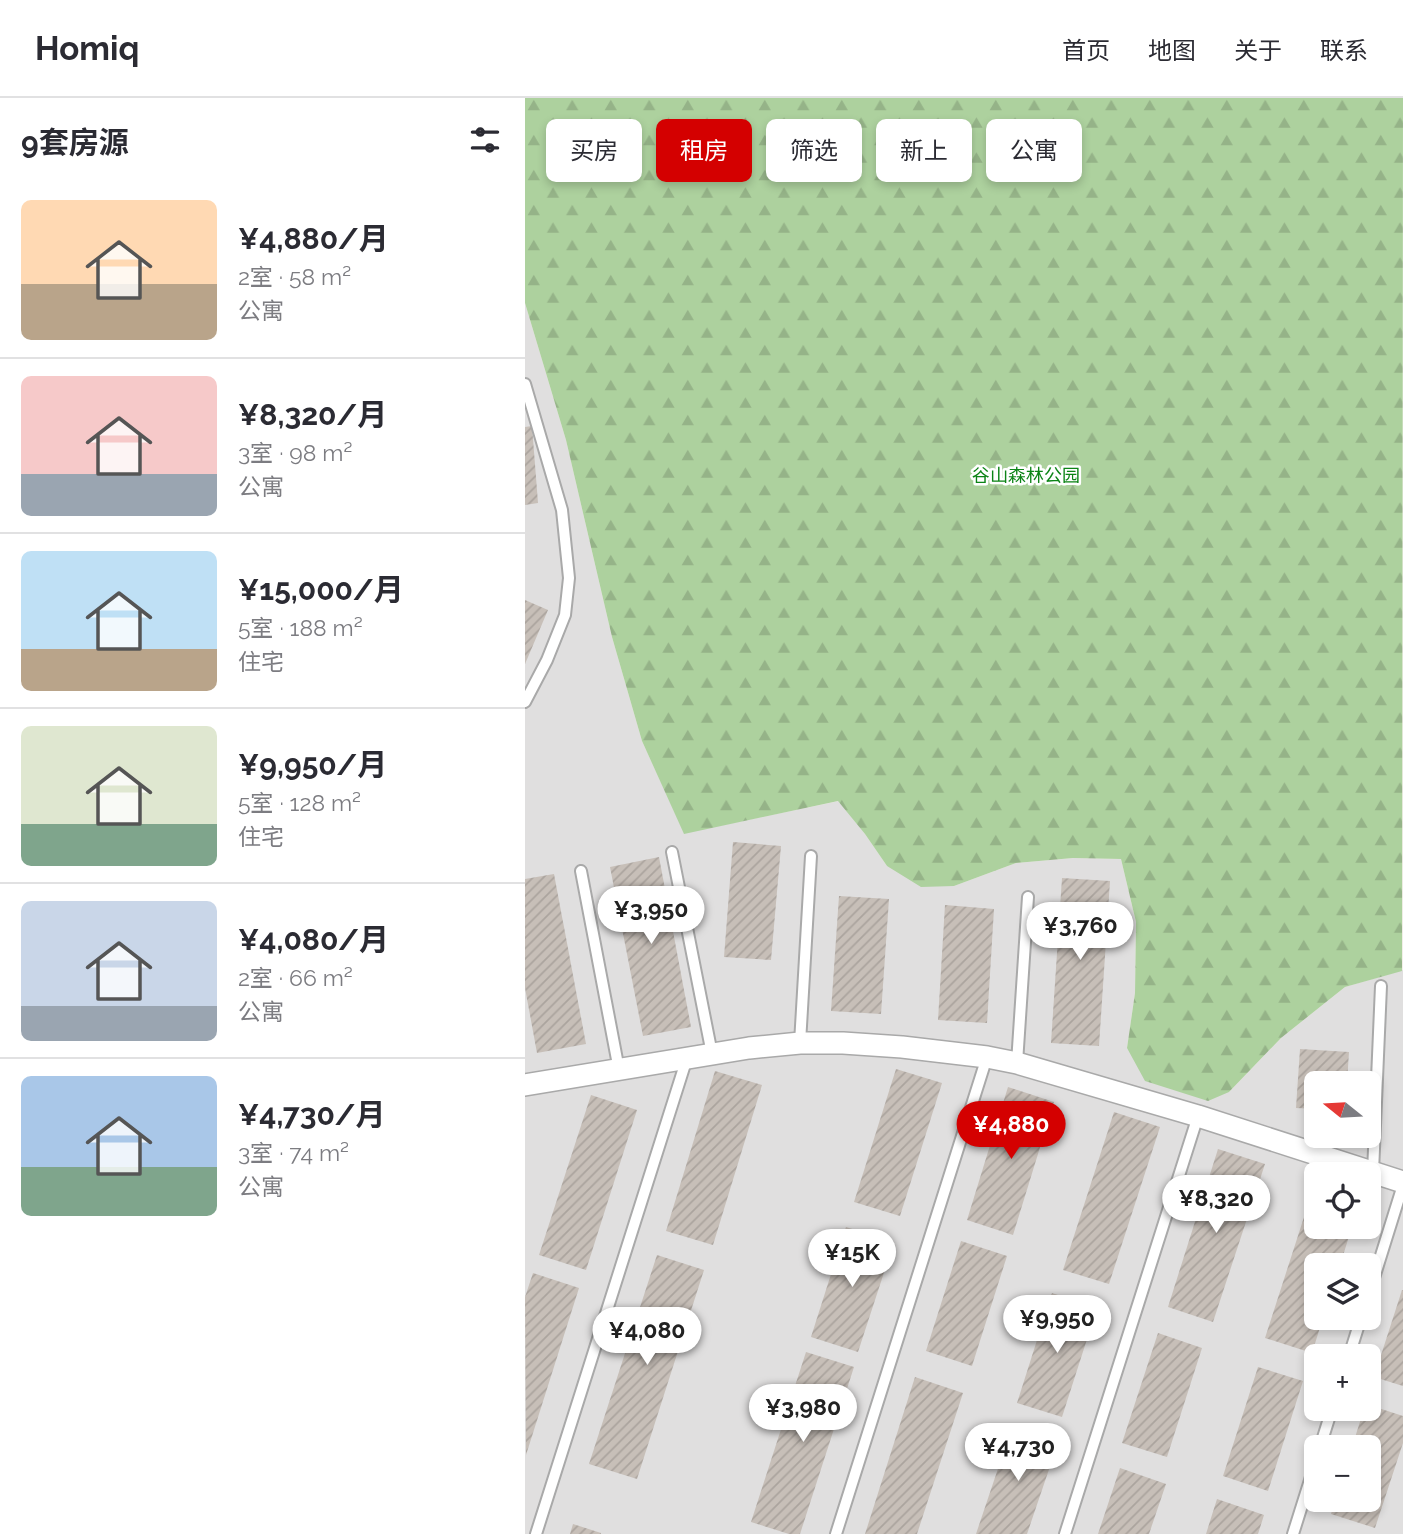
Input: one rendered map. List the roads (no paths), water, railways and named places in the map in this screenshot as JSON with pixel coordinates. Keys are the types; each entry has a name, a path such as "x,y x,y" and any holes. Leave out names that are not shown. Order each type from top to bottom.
{"street":[{"path":"525,1085 712,1054 800,1043 902,1047 1017,1063 1342,1162"},
{"path":"1381,1175 1403,1183"}],"lane":[{"path":"525,384 562,510 569,578 565,615 547,660 525,702"},
{"path":"672,852 712,1054"},
{"path":"800,1043 811,856"},
{"path":"580,871 619,1070"},
{"path":"1017,1063 1028,897"},
{"path":"1373,1162 1381,986"},
{"path":"836,1534 987,1057"},
{"path":"536,1534 687,1058"},
{"path":"1065,1534 1198,1116"},
{"path":"1381,1255 1403,1183"},
{"path":"1293,1534 1304,1499"}],"park label":[{"name":"谷山森林公园","path":"1026,475"}]}
